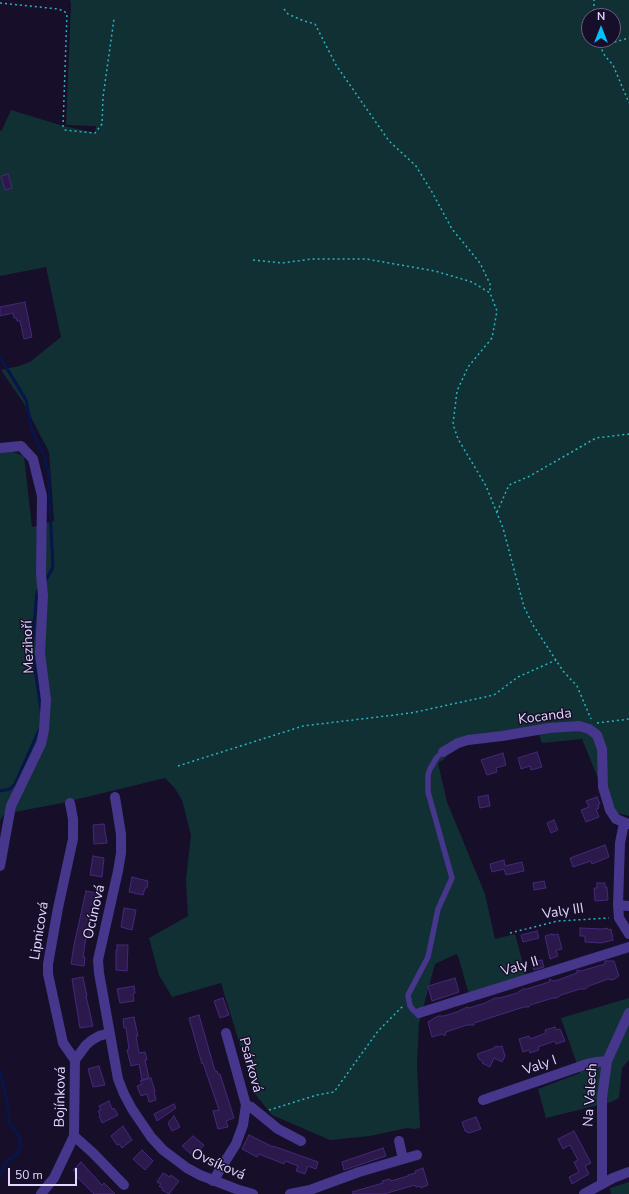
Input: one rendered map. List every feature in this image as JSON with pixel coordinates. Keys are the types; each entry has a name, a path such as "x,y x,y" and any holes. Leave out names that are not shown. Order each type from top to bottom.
{"street":[{"name":"Mezihoří","path":"0,448 21,446 33,459 42,496 41,574 43,596 40,653 46,700 44,730 38,751 11,806 0,866"},
{"name":"Kocanda","path":"443,752 458,742 468,740 549,728 579,726 589,729 597,735 602,749 603,787 610,810 616,819 626,823"},
{"name":"Ocúnová","path":"109,1033 98,960 121,853 121,834 115,797"},
{"name":"Lipnicová","path":"70,804 73,819 73,839 48,964 51,988 63,1043 75,1060"},
{"path":"626,823 618,905 619,918 629,934"},
{"path":"618,905 629,906"},
{"name":"Valy II","path":"419,1013 629,947"},
{"name":"Na Valech","path":"602,1184 602,1098 606,1061 629,1013"},
{"name":"Bojínková","path":"41,1194 46,1190 54,1178 74,1136 75,1060 86,1045 92,1040 98,1036 109,1033"},
{"name":"Ovsíková","path":"109,1033 118,1078 122,1089 141,1123 163,1150 187,1168 213,1181 253,1194"},
{"name":"Psárková","path":"213,1181 236,1144 243,1125 246,1106 226,1033"},
{"name":"Valy I","path":"483,1100 587,1064 606,1061"},
{"name":"Psárková","path":"246,1106 250,1107 278,1129 301,1141"},
{"path":"74,1136 124,1185"},
{"path":"399,1141 403,1159"},
{"path":"290,1194 310,1190 359,1172 417,1155"},
{"path":"584,1194 629,1172"}],"lane":[{"path":"419,1013 414,1011 410,1006 408,995 428,957 438,909 452,878 428,792 428,775 430,769 443,752"}],"path":[{"path":"0,3 58,9 67,14 63,126 65,130 95,133 102,124 103,97 114,19"},
{"path":"284,9 288,14 315,24 336,65 389,141 416,166 452,229 480,263 490,284 490,293 497,311 492,338 468,367 457,391 453,424 458,439 486,486 503,528 524,607 533,625 563,671 577,686 593,724 629,719"},
{"path":"601,48 605,56 613,65 629,103"},
{"path":"253,260 282,263 312,259 366,259 435,271 472,282 490,293"},
{"path":"496,512 509,485 530,476 596,438 629,434"},
{"path":"178,766 302,726 411,713 494,695 518,677 556,660"},
{"name":"Valy III","path":"510,933 558,921 619,918"},
{"path":"258,1113 317,1095 334,1092 378,1031 408,1000"}],"green space":[{"path":"70,0 629,0 629,816 617,813 602,788 582,739 542,743 538,732 501,736 453,749 443,760 438,763 447,802 485,894 495,939 515,934 526,975 469,994 458,956 456,954 435,964 419,1023 417,1064 420,1128 407,1128 370,1136 330,1140 272,1115 255,1094 221,983 172,997 159,975 149,938 188,916 186,880 191,835 182,800 174,787 165,778 62,803 4,814 0,821 0,447 24,456 32,527 54,521 49,452 23,402 1,370 30,362 61,337 46,267 0,276 0,131 2,130 11,110 60,125 95,133 96,126 66,125"},
{"path":"629,998 629,1060 622,1068 619,1098 611,1102 546,1118 538,1089 580,1073 561,1018"},
{"path":"629,1182 629,1194 611,1194 610,1188"}],"building":[{"path":"8,174 12,188 5,190 1,176"},
{"path":"25,302 32,337 24,339 20,321 17,321 16,318 14,318 13,313 0,316 0,307"},
{"path":"537,752 542,767 531,770 530,766 521,769 518,758"},
{"path":"503,753 506,765 496,768 497,772 487,775 481,760"},
{"path":"488,795 490,806 480,808 478,797"},
{"path":"597,797 600,804 598,805 599,808 596,809 599,817 586,822 581,810 589,807 586,801"},
{"path":"554,820 558,830 551,833 547,823"},
{"path":"104,824 107,843 94,844 93,825"},
{"path":"605,845 609,857 592,864 591,861 573,867 570,858"},
{"path":"93,856 104,858 102,877 90,875"},
{"path":"504,860 505,866 522,862 524,871 506,875 504,869 492,872 490,864"},
{"path":"132,877 148,881 147,888 145,888 143,895 129,892"},
{"path":"544,881 546,888 534,890 533,883"},
{"path":"597,883 605,883 605,887 607,887 608,900 595,901 594,888 597,888"},
{"path":"86,891 97,893 89,929 89,937 86,937 83,957 85,957 84,966 71,964"},
{"path":"124,908 136,910 132,930 121,927"},
{"path":"580,928 611,929 613,940 601,943 585,942 585,936 580,936"},
{"path":"537,931 539,938 523,942 521,935"},
{"path":"558,934 562,949 556,950 558,956 550,959 545,936"},
{"path":"117,945 128,945 127,971 116,970"},
{"path":"542,960 544,967 534,970 532,962"},
{"path":"605,961 614,961 619,976 613,980 608,979 585,989 580,989 561,995 557,998 530,1005 529,1007 524,1007 474,1023 474,1025 467,1025 446,1032 445,1036 442,1034 432,1037 428,1022 438,1016 444,1016 467,1007 469,1008 485,1003 495,998 517,993 523,989 549,982 550,979 553,981 558,980 577,973 577,970 581,971 605,964"},
{"path":"83,977 93,1026 80,1028 72,979"},
{"path":"455,978 459,992 432,1001 428,986"},
{"path":"134,986 134,1001 120,1003 117,989"},
{"path":"223,998 229,1015 220,1018 214,1001"},
{"path":"199,1015 215,1071 220,1074 234,1118 226,1121 228,1127 218,1129 213,1111 219,1110 203,1063 202,1064 189,1018"},
{"path":"134,1017 138,1036 136,1036 139,1053 145,1052 147,1060 145,1060 149,1078 142,1080 139,1064 131,1066 127,1050 129,1049 126,1028 124,1028 123,1019"},
{"path":"555,1027 556,1030 560,1029 565,1041 556,1044 555,1041 538,1047 539,1050 530,1053 529,1050 523,1052 519,1039 529,1036 530,1039 546,1033 545,1030"},
{"path":"496,1046 502,1046 505,1056 502,1062 494,1058 490,1067 482,1063 483,1062 479,1059 477,1054 492,1049"},
{"path":"99,1066 105,1085 93,1087 88,1069"},
{"path":"151,1078 156,1100 149,1102 147,1094 141,1096 137,1086 142,1084 140,1081"},
{"path":"109,1101 112,1109 114,1108 118,1115 102,1123 98,1111 101,1110 99,1106"},
{"path":"174,1104 176,1108 157,1121 154,1114"},
{"path":"174,1116 180,1127 172,1131 168,1123"},
{"path":"476,1117 481,1129 469,1133 465,1131 462,1122"},
{"path":"123,1126 132,1140 122,1148 119,1144 117,1145 111,1136"},
{"path":"574,1131 591,1163 585,1166 589,1174 572,1184 569,1177 579,1172 574,1162 578,1160 570,1145 563,1149 558,1139"},
{"path":"249,1135 273,1147 318,1162 316,1169 308,1166 305,1174 296,1171 298,1166 285,1161 284,1164 259,1154 257,1157 242,1149"},
{"path":"193,1136 204,1145 199,1151 197,1149 192,1155 182,1146"},
{"path":"383,1148 386,1156 344,1170 342,1162"},
{"path":"142,1150 153,1161 145,1170 133,1159"},
{"path":"81,1162 102,1185 104,1183 115,1194 94,1194 75,1175 76,1173 73,1170"},
{"path":"423,1168 428,1185 421,1188 420,1186 416,1187 415,1185 384,1194 353,1194 352,1192 383,1183 382,1181 390,1179 391,1181 408,1176"},
{"path":"163,1173 170,1177 171,1175 179,1181 169,1194 162,1190 163,1189 159,1186 161,1184 157,1182"}],"waterway":[{"path":"0,357 26,400 32,430 44,456 48,471 53,567 45,582"},
{"path":"40,588 37,592 32,648 41,710"},
{"path":"0,791 10,789 15,784 39,730"},
{"path":"0,1070 8,1106 9,1122 19,1136 21,1144 17,1154 5,1163 0,1176"}]}
